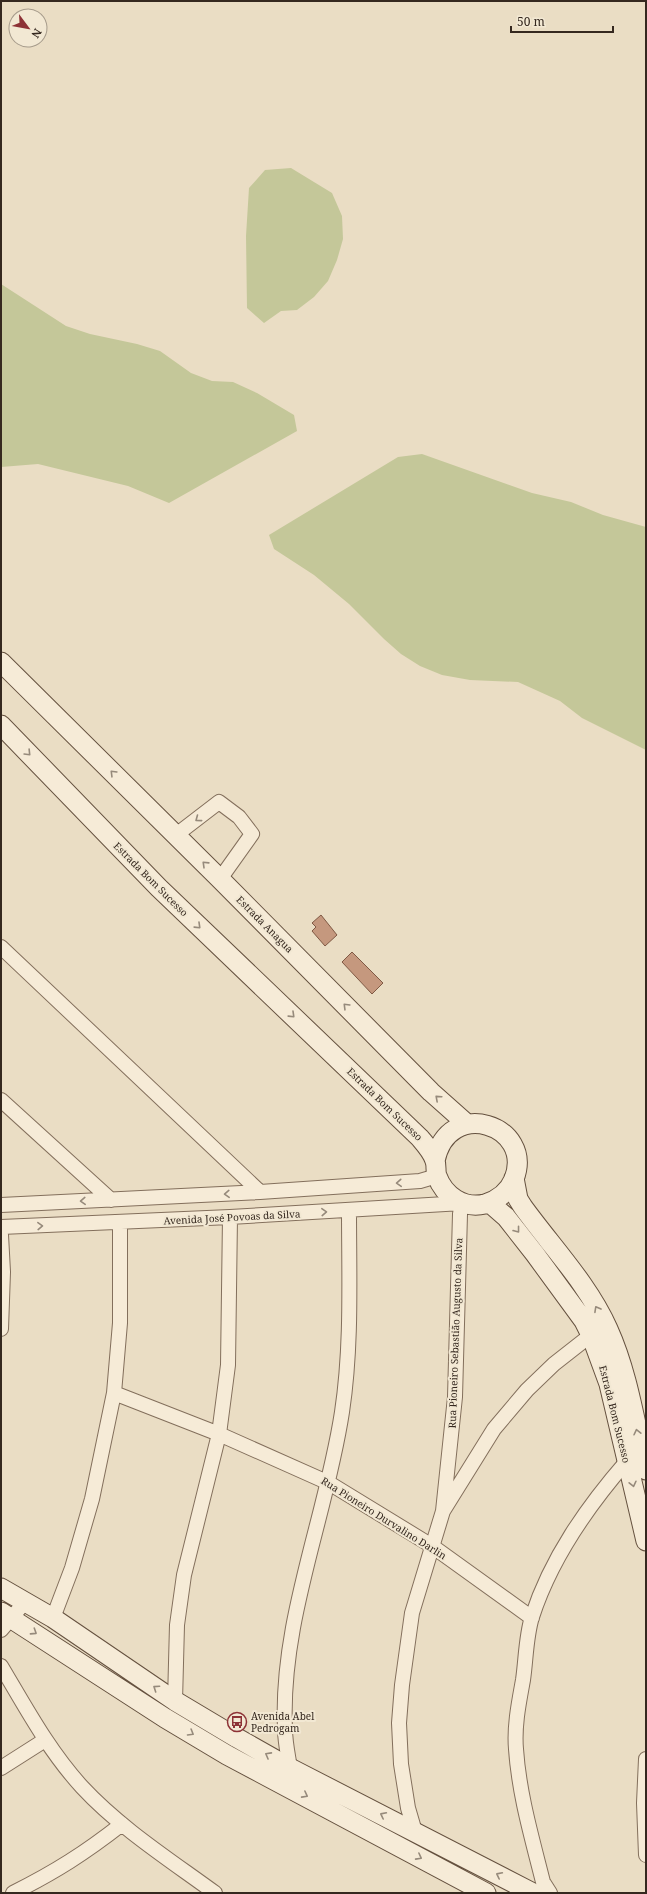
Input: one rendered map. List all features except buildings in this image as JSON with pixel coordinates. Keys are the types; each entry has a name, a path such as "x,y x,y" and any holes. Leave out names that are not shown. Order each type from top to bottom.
{"main road":[{"name":"Estrada Anagua","path":"1,662 176,835 431,1092 467,1124"},
{"name":"Estrada Bom Sucesso","path":"1,725 159,888 420,1138 436,1168 442,1187 451,1196 462,1203"},
{"path":"436,1168 442,1142 457,1128 467,1124 486,1124 503,1133 514,1149 516,1158 514,1178 505,1193 490,1202 481,1205 462,1203"},
{"name":"Estrada Bom Sucesso","path":"514,1178 518,1199 542,1248 591,1335 609,1384 646,1541"},
{"name":"Estrada Bom Sucesso","path":"490,1202 542,1248 592,1300 608,1329 625,1376 646,1470"},
{"path":"1,1588 53,1618 175,1701 237,1738 290,1768 533,1893"},
{"path":"4,1620 95,1672 227,1755 478,1889 480,1866"},
{"path":"95,1672 108,1656"},
{"path":"227,1755 235,1748 237,1738"}],"street":[{"path":"176,835 219,802 239,817 252,834 220,879"},
{"path":"1,947 260,1192"},
{"path":"1,1100 111,1200"},
{"path":"1,1205 260,1192 420,1181 436,1168"},
{"name":"Avenida José Povoas da Silva","path":"1,1227 230,1217 462,1203"},
{"name":"Rua Pioneiro Sebastião Augusto da Silva","path":"443,1511 455,1397 460,1214 462,1203"},
{"path":"290,1768 284,1730 290,1648 306,1568 329,1483 342,1411 350,1318 349,1210"},
{"path":"175,1701 177,1625 184,1574 219,1434 228,1365 230,1217"},
{"path":"53,1618 72,1568 92,1499 114,1393 120,1323 120,1222"},
{"path":"1,1234 3,1272 1,1329"},
{"path":"415,1832 408,1808 401,1764 399,1723 402,1685 412,1614 443,1511 494,1429 527,1390 554,1364 591,1335"},
{"name":"Rua Pioneiro Durvalino Darlin","path":"114,1393 219,1434 329,1483 432,1546 532,1618"},
{"path":"550,1893 543,1882 521,1790 516,1747 518,1708 532,1618 547,1578 570,1536 606,1484 627,1461"},
{"path":"4,1620 25,1602"},
{"path":"1,1666 45,1740 82,1787 122,1824 215,1893"},
{"path":"1,1768 45,1740"},
{"path":"646,1760 644,1803 646,1855"},
{"path":"13,1893 52,1874 90,1849 122,1824"}],"green space":[{"path":"291,168 332,193 342,216 343,239 337,260 328,281 314,297 297,310 281,311 264,323 247,308 246,236 249,188 265,170"},
{"path":"1,284 66,326 90,334 137,344 160,351 191,373 212,381 233,382 257,393 294,415 297,431 169,503 128,486 38,464 1,467"},
{"path":"422,454 532,493 571,502 603,515 646,527 646,750 582,718 560,701 518,682 470,680 442,675 420,666 401,654 349,604 314,575 274,549 269,535 398,457"}],"place":[{"name":"Avenida Abel Pedrogam","path":"237,1722"}]}
